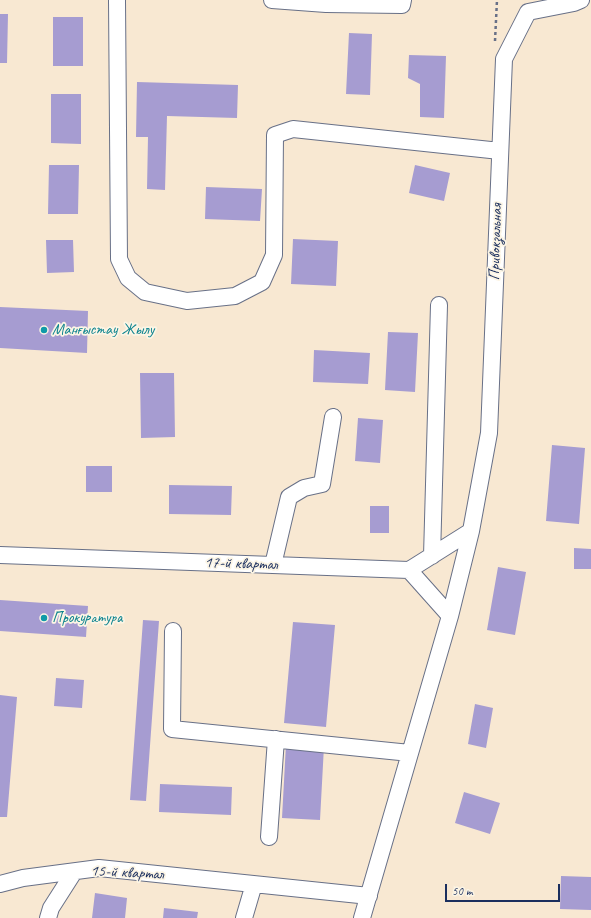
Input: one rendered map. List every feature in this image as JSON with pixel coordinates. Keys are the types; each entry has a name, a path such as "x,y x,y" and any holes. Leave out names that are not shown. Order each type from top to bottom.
{"street":[{"path":"117,0 119,259 128,278 145,292 187,301 235,296 262,282 274,255 275,135 292,129 500,151"},
{"path":"272,0 402,5 403,0"},
{"name":"Привокзальная","path":"362,918 450,616 471,531 489,433 504,59 528,12 574,3 581,0"},
{"path":"432,556 440,305"},
{"path":"272,565 289,497 304,488 322,484 333,418"},
{"path":"450,616 409,570 471,531"},
{"name":"17-й квартал","path":"0,555 409,570"},
{"path":"174,632 172,729 410,753"},
{"path":"269,837 276,739"},
{"name":"15-й квартал","path":"0,884 23,878 99,868 369,896"},
{"path":"48,918 51,908 74,872"},
{"path":"244,918 254,884"}],"building":[{"path":"0,14 8,14 7,63 0,63"},
{"path":"53,17 83,17 83,66 53,66"},
{"path":"349,33 372,34 370,95 346,94"},
{"path":"409,55 446,56 444,118 420,117 420,84 408,78"},
{"path":"137,82 238,85 237,118 167,116 165,190 147,189 148,137 136,137"},
{"path":"51,94 81,94 81,144 51,143"},
{"path":"49,165 79,165 78,214 48,214"},
{"path":"415,165 450,173 444,201 409,193"},
{"path":"206,187 262,189 260,221 205,219"},
{"path":"293,239 338,241 336,286 291,284"},
{"path":"46,240 73,240 74,272 47,273"},
{"name":"Манғыстау Жылу","path":"0,307 88,311 87,353 0,348"},
{"path":"388,332 418,333 415,392 385,390"},
{"path":"314,350 370,353 368,384 313,382"},
{"path":"140,373 174,373 175,437 141,438"},
{"path":"358,418 383,420 380,463 355,461"},
{"path":"552,445 585,448 579,524 546,521"},
{"path":"86,466 112,466 112,492 86,492"},
{"path":"169,485 232,486 231,515 169,514"},
{"path":"370,506 389,506 389,533 370,533"},
{"path":"574,548 591,549 591,569 574,569"},
{"path":"498,567 526,572 515,635 487,630"},
{"name":"Прокуратура","path":"0,600 88,606 86,637 0,631"},
{"path":"143,620 159,621 146,801 130,800"},
{"path":"293,622 335,625 326,727 284,723"},
{"path":"56,678 84,680 82,708 54,706"},
{"path":"0,695 17,697 7,817 0,817"},
{"path":"475,704 493,708 486,748 468,744"},
{"path":"286,744 324,746 320,820 282,818"},
{"path":"160,784 232,787 231,815 159,812"},
{"path":"464,792 500,803 490,834 455,823"},
{"path":"561,876 591,877 591,910 560,909"},
{"path":"95,893 127,898 125,918 92,918"},
{"path":"164,908 198,912 197,918 163,918"}],"place":[{"name":"Манғыстау Жылу","path":"44,330"},
{"name":"Прокуратура","path":"44,618"}]}
